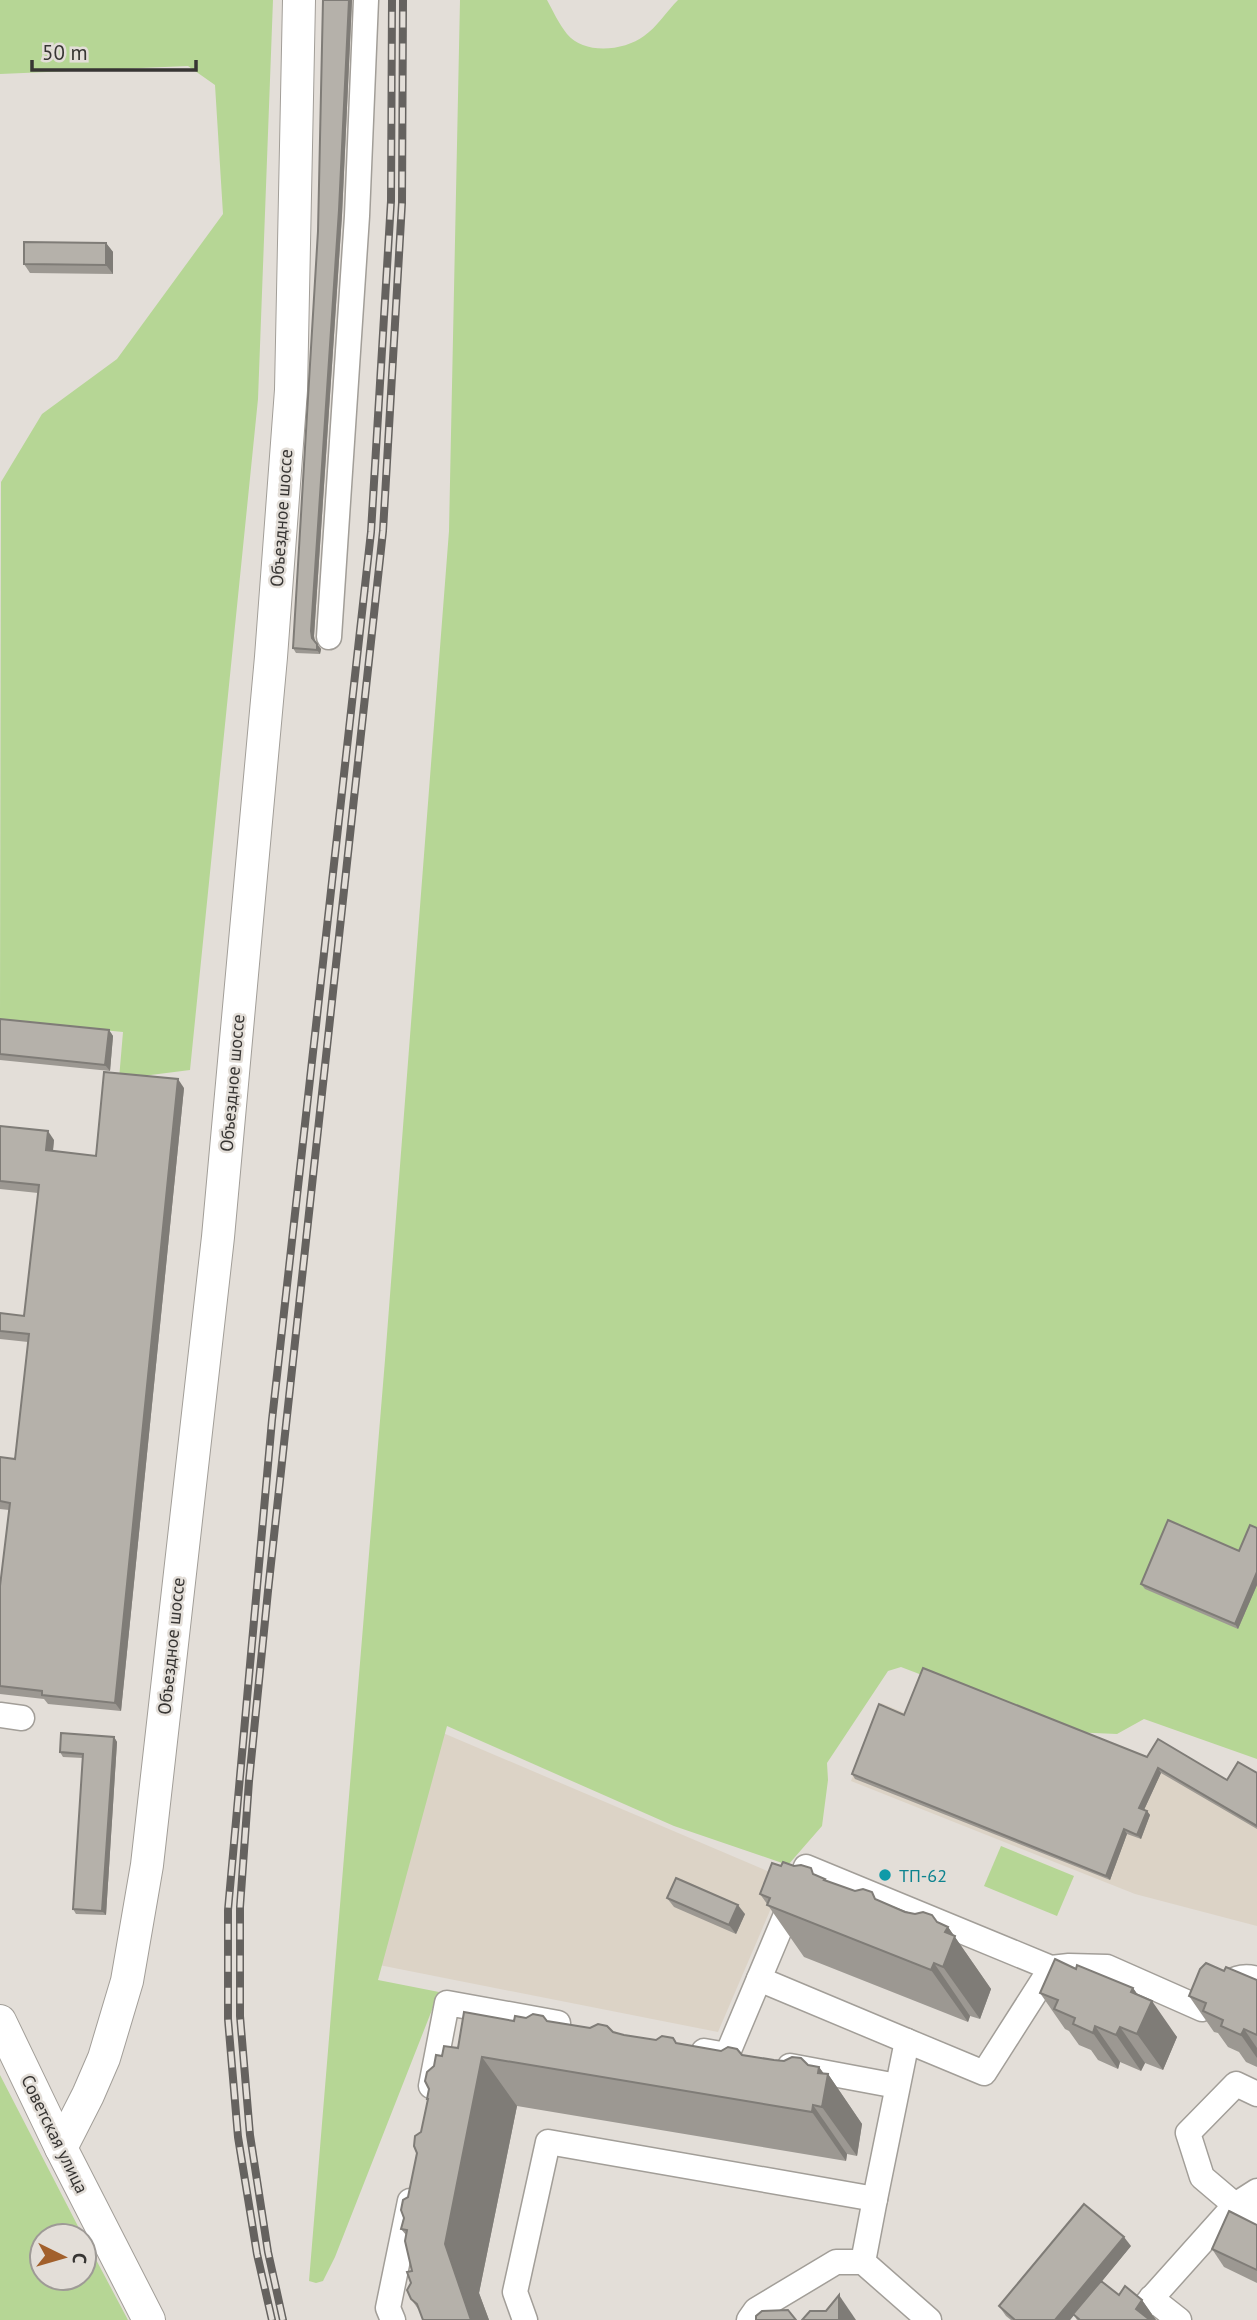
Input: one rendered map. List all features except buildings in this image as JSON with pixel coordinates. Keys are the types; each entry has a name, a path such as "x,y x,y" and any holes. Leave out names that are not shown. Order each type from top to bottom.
{"main road":[{"name":"Объездное шоссе","path":"61,2148 104,2058 127,1981 147,1865 215,1264 271,657 290,390 299,0"},
{"name":"Советская улица","path":"0,2021 149,2320"}],"street":[{"path":"330,637 357,216 366,0"},
{"path":"727,2055 806,1867 1051,1968 1107,1967 1202,2009 1226,1983 1248,1976 1257,1979"},
{"path":"759,1979 985,2073 1051,1968"},
{"path":"426,2113 447,2003 580,2028"},
{"path":"863,2262 907,2041"},
{"path":"687,2048 897,2086"},
{"path":"1257,2094 1236,2084 1188,2133 1202,2177 1234,2205 1257,2216"},
{"path":"525,2320 514,2292 548,2141 875,2199"},
{"path":"393,2320 388,2308 414,2179"},
{"path":"1132,2320 1234,2205 1257,2191"},
{"path":"749,2320 756,2310 836,2262 863,2262 929,2320"},
{"path":"1151,2298 1179,2320"}],"shaded area":[{"path":"924,1667 1190,1775 1257,1815 1257,1926 1135,1894 851,1781 881,1703 905,1713"},
{"path":"429,1727 784,1878 718,2032 374,1964"}],"green space":[{"path":"0,0 273,0 258,399 190,1070 119,1079 123,1032 0,1020 1,482 42,414 117,359 223,214 215,85 188,66 0,74"},
{"path":"460,0 547,0 564,30 574,41 594,48 604,48 626,45 644,36 678,0 1257,0 1257,1759 1144,1719 1117,1734 1071,1732 901,1667 888,1671 827,1763 828,1780 822,1826 788,1865 674,1826 447,1726 378,1980 439,1992 335,2257 323,2281 316,2283 309,2281 385,1360 449,531"},
{"path":"1001,1846 1074,1876 1057,1916 984,1886"},
{"path":"0,2075 76,2222 28,2222 28,2292 98,2292 98,2263 128,2320 0,2320"}],"railway":[{"path":"272,2320 257,2254 238,2137 228,2019 228,1910 272,1420 371,532 391,201 392,0"},
{"path":"283,2320 268,2252 250,2135 240,2016 240,1907 249,1781 268,1591 383,531 402,203 403,0"}],"place":[{"name":"ТП-62","path":"885,1875"}]}
